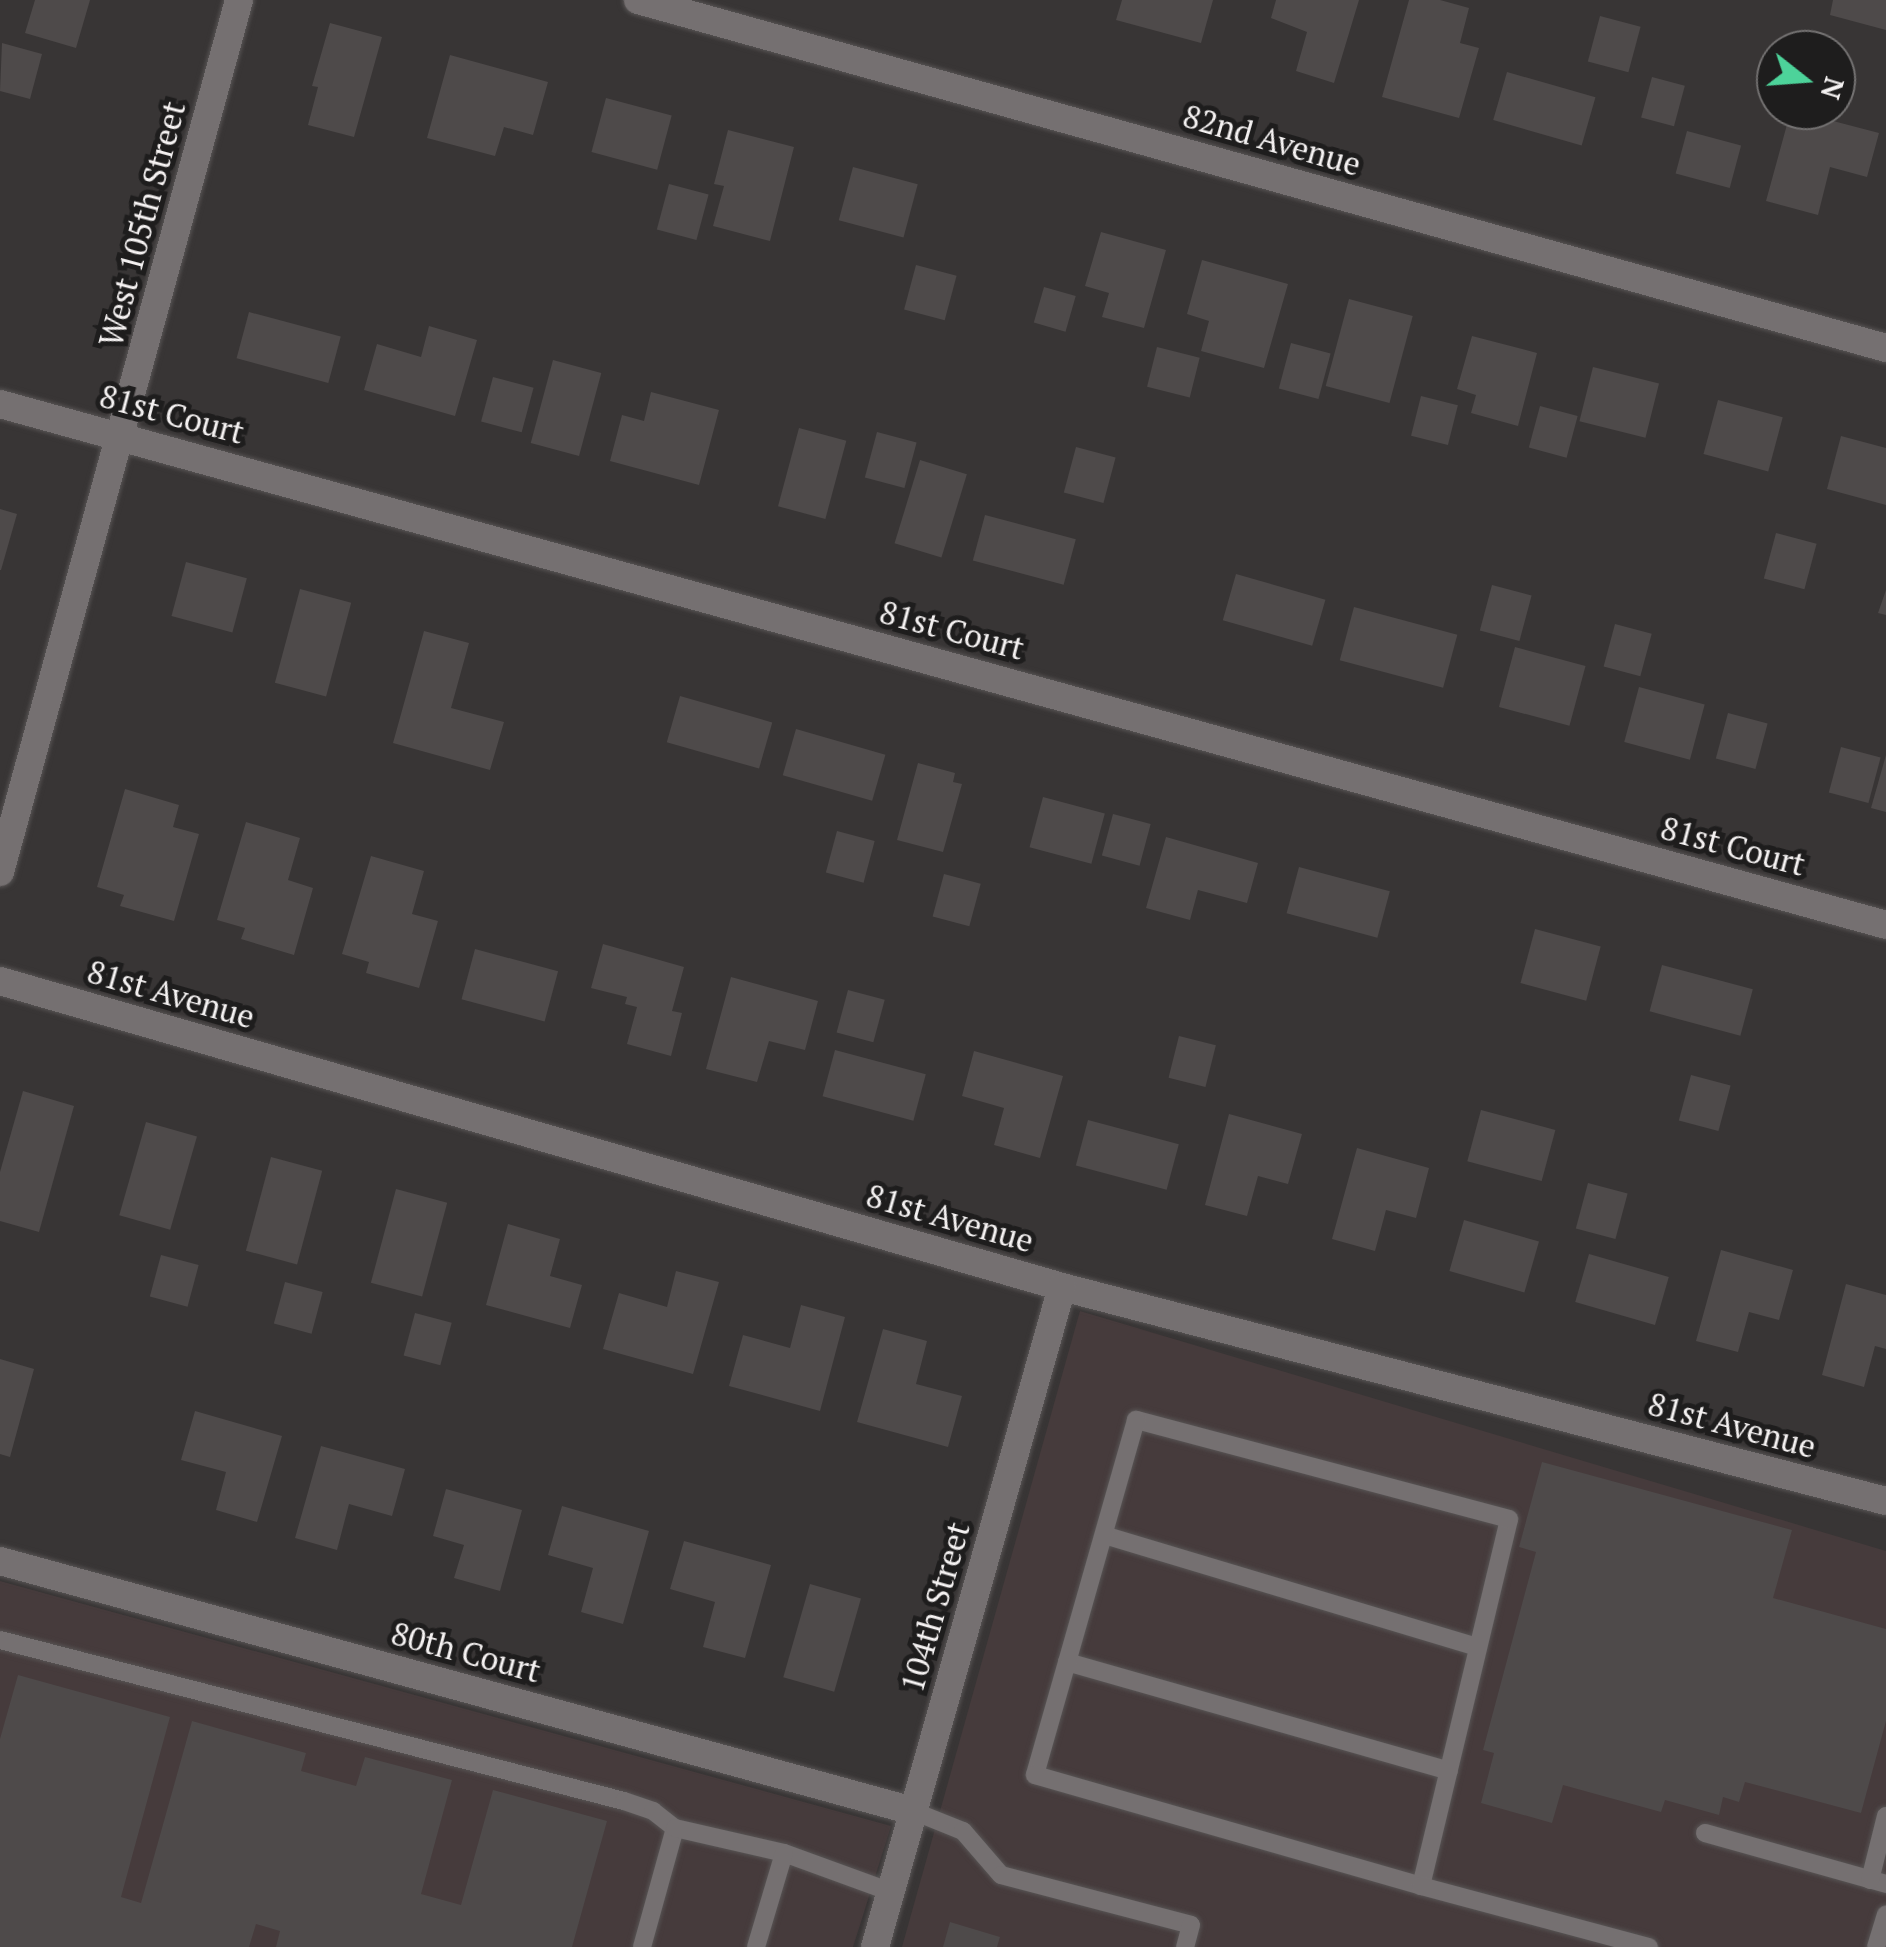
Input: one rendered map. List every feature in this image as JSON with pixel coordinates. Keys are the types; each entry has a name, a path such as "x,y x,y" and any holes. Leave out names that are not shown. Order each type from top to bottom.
{"street":[{"name":"West 105th Street","path":"0,872 240,0"},
{"name":"82nd Avenue","path":"638,0 1886,348"},
{"name":"81st Court","path":"0,404 1886,925"},
{"name":"81st Avenue","path":"0,980 1062,1287 1886,1501"},
{"name":"104th Street","path":"875,1947 1062,1287"},
{"name":"80th Court","path":"0,1561 914,1811"}],"lane":[{"path":"1421,1886 1509,1518 1136,1420 1036,1775 1421,1886 1650,1947"},
{"path":"1104,1535 1478,1647"},
{"path":"0,1640 624,1800 653,1812 675,1828 784,1854 891,1892"},
{"path":"1068,1662 1449,1771"},
{"path":"914,1811 963,1830 1001,1876 1191,1925 1185,1947"},
{"path":"1706,1833 1878,1882 1886,1816"},
{"path":"642,1947 675,1828"},
{"path":"756,1947 784,1854"},
{"path":"1876,1947 1886,1914"}],"shaded area":[{"path":"1080,1311 1886,1551 1886,1947 902,1947"},
{"path":"0,1581 891,1826 853,1947 0,1947"}],"building":[{"path":"35,0 90,0 76,48 25,33"},
{"path":"1122,0 1213,0 1201,43 1116,20"},
{"path":"1276,0 1359,0 1334,83 1296,71 1307,32 1271,18"},
{"path":"1409,0 1440,0 1469,8 1460,43 1479,48 1459,118 1382,97"},
{"path":"1833,0 1886,0 1886,30 1830,15"},
{"path":"1600,16 1641,27 1628,72 1588,61"},
{"path":"330,23 382,37 354,137 308,125 318,87 312,86"},
{"path":"2,43 42,54 30,99 0,91"},
{"path":"450,55 548,82 533,135 504,127 495,156 427,138"},
{"path":"1507,72 1595,97 1582,145 1493,120"},
{"path":"1652,77 1685,86 1674,126 1641,118"},
{"path":"606,98 672,116 657,170 592,152"},
{"path":"1856,127 1879,133 1867,177 1830,167 1818,215 1766,201 1786,130 1856,130"},
{"path":"728,130 794,147 770,241 713,226 724,186 714,184"},
{"path":"1687,131 1741,145 1730,188 1676,174"},
{"path":"853,167 918,184 903,237 839,220"},
{"path":"669,184 709,195 696,240 657,229"},
{"path":"1101,232 1166,250 1144,328 1102,317 1109,293 1085,286"},
{"path":"1202,260 1288,284 1264,368 1201,351 1209,321 1187,314"},
{"path":"916,265 957,276 945,320 904,309"},
{"path":"1044,287 1076,296 1066,332 1034,323"},
{"path":"1349,299 1413,316 1389,403 1326,386"},
{"path":"249,312 341,337 328,383 237,358"},
{"path":"429,326 477,340 455,416 364,390 377,344 421,357"},
{"path":"1472,336 1537,353 1518,426 1471,413 1476,395 1457,389"},
{"path":"1291,343 1331,354 1318,399 1279,388"},
{"path":"1157,347 1200,358 1190,397 1147,387"},
{"path":"553,360 601,373 579,456 531,443"},
{"path":"1593,367 1659,383 1645,438 1579,421"},
{"path":"493,377 534,388 522,432 481,421"},
{"path":"651,392 719,410 699,485 610,461 622,415 644,421"},
{"path":"1421,396 1458,405 1448,445 1411,436"},
{"path":"1718,400 1783,417 1768,471 1704,454"},
{"path":"1540,406 1578,416 1567,458 1529,448"},
{"path":"799,428 846,441 825,519 778,506"},
{"path":"877,432 917,443 904,488 865,477"},
{"path":"1841,436 1886,448 1886,505 1827,489"},
{"path":"1076,447 1116,458 1103,503 1064,492"},
{"path":"920,460 967,474 941,558 895,543"},
{"path":"0,509 17,514 1,570 0,570"},
{"path":"985,515 1076,539 1064,585 973,560"},
{"path":"1776,533 1817,544 1804,589 1764,578"},
{"path":"186,562 247,578 232,632 172,616"},
{"path":"1236,574 1325,600 1312,646 1223,620"},
{"path":"1492,585 1532,596 1519,641 1480,630"},
{"path":"300,589 351,603 326,696 275,683"},
{"path":"1886,590 1886,615 1878,613"},
{"path":"1354,607 1457,635 1443,688 1340,660"},
{"path":"1615,624 1652,634 1640,676 1604,667"},
{"path":"424,631 469,643 451,708 504,722 490,770 393,743"},
{"path":"1515,647 1586,666 1569,726 1499,707"},
{"path":"1639,687 1705,705 1690,760 1624,742"},
{"path":"680,696 772,722 759,769 667,742"},
{"path":"1728,713 1768,724 1755,769 1716,758"},
{"path":"796,729 885,755 872,801 783,775"},
{"path":"1841,747 1881,758 1868,803 1829,792"},
{"path":"1886,755 1886,812 1871,808"},
{"path":"918,763 955,773 953,782 962,784 943,852 897,840"},
{"path":"125,789 179,805 173,827 199,834 174,921 120,906 124,895 97,887"},
{"path":"1043,797 1105,814 1091,864 1030,847"},
{"path":"1113,814 1151,824 1140,866 1102,856"},
{"path":"246,822 300,838 288,880 313,888 294,955 241,939 245,928 217,920"},
{"path":"837,831 875,841 864,883 826,873"},
{"path":"1166,837 1258,863 1247,903 1198,890 1190,920 1146,908"},
{"path":"371,856 424,871 412,914 438,921 419,988 366,973 369,962 342,954"},
{"path":"1299,867 1390,891 1377,938 1287,913"},
{"path":"944,874 981,884 969,926 933,917"},
{"path":"1535,929 1601,947 1586,1001 1521,983"},
{"path":"603,944 684,967 672,1011 682,1013 671,1056 627,1044 637,1007 625,1004 627,997 591,988"},
{"path":"475,949 558,971 545,1021 462,999"},
{"path":"1662,965 1753,989 1740,1036 1650,1011"},
{"path":"731,977 818,1001 805,1050 769,1041 757,1082 706,1069"},
{"path":"848,990 885,1000 873,1042 837,1033"},
{"path":"1179,1036 1216,1045 1205,1087 1169,1078"},
{"path":"835,1050 926,1074 913,1121 823,1096"},
{"path":"974,1051 1063,1076 1040,1158 994,1145 1004,1108 962,1096"},
{"path":"1691,1075 1731,1086 1718,1131 1679,1120"},
{"path":"23,1091 74,1106 39,1232 0,1221 0,1172"},
{"path":"1481,1110 1555,1130 1542,1181 1467,1161"},
{"path":"1229,1114 1302,1134 1288,1184 1258,1176 1247,1216 1205,1205"},
{"path":"1088,1120 1179,1144 1167,1190 1076,1165"},
{"path":"146,1122 197,1137 170,1230 119,1215"},
{"path":"1357,1148 1429,1168 1416,1218 1386,1210 1375,1251 1332,1239"},
{"path":"271,1157 322,1171 297,1264 246,1251"},
{"path":"1588,1183 1628,1194 1615,1239 1576,1228"},
{"path":"396,1189 447,1203 422,1296 371,1283"},
{"path":"1464,1220 1539,1241 1524,1292 1449,1271"},
{"path":"508,1224 560,1239 550,1276 582,1285 570,1328 486,1305"},
{"path":"1721,1250 1793,1270 1779,1320 1749,1312 1738,1352 1696,1341"},
{"path":"1589,1254 1669,1277 1655,1325 1575,1302"},
{"path":"161,1255 199,1265 188,1307 150,1297"},
{"path":"676,1271 719,1282 693,1374 603,1349 619,1293 667,1307"},
{"path":"285,1282 323,1292 312,1334 274,1324"},
{"path":"1846,1284 1886,1295 1886,1349 1875,1346 1864,1387 1822,1375"},
{"path":"801,1305 845,1317 820,1411 729,1386 743,1335 790,1348"},
{"path":"415,1313 452,1323 440,1365 404,1356"},
{"path":"883,1329 927,1341 916,1384 962,1396 948,1447 857,1422"},
{"path":"0,1359 34,1369 10,1457 0,1454"},
{"path":"195,1411 282,1436 257,1522 216,1510 226,1472 181,1460"},
{"path":"321,1446 405,1469 392,1516 349,1504 337,1550 295,1538"},
{"path":"1542,1462 1792,1530 1773,1598 1886,1629 1886,1721 1861,1813 1745,1782 1739,1802 1723,1797 1719,1815 1665,1800 1661,1812 1563,1785 1552,1823 1481,1803 1494,1753 1483,1750 1536,1552 1519,1547"},
{"path":"446,1489 522,1510 500,1591 454,1578 464,1545 433,1536"},
{"path":"562,1506 649,1531 623,1624 581,1612 593,1568 548,1555"},
{"path":"684,1541 771,1565 745,1658 703,1647 715,1602 670,1589"},
{"path":"810,1584 861,1599 834,1692 783,1677"},
{"path":"18,1675 170,1717 121,1897 141,1903 192,1721 306,1753 301,1771 356,1786 365,1757 452,1780 421,1894 461,1905 493,1790 607,1821 572,1947 276,1947 280,1931 256,1924 249,1947 0,1947 0,1739"},
{"path":"950,1922 1000,1937 997,1947 943,1947"}]}
